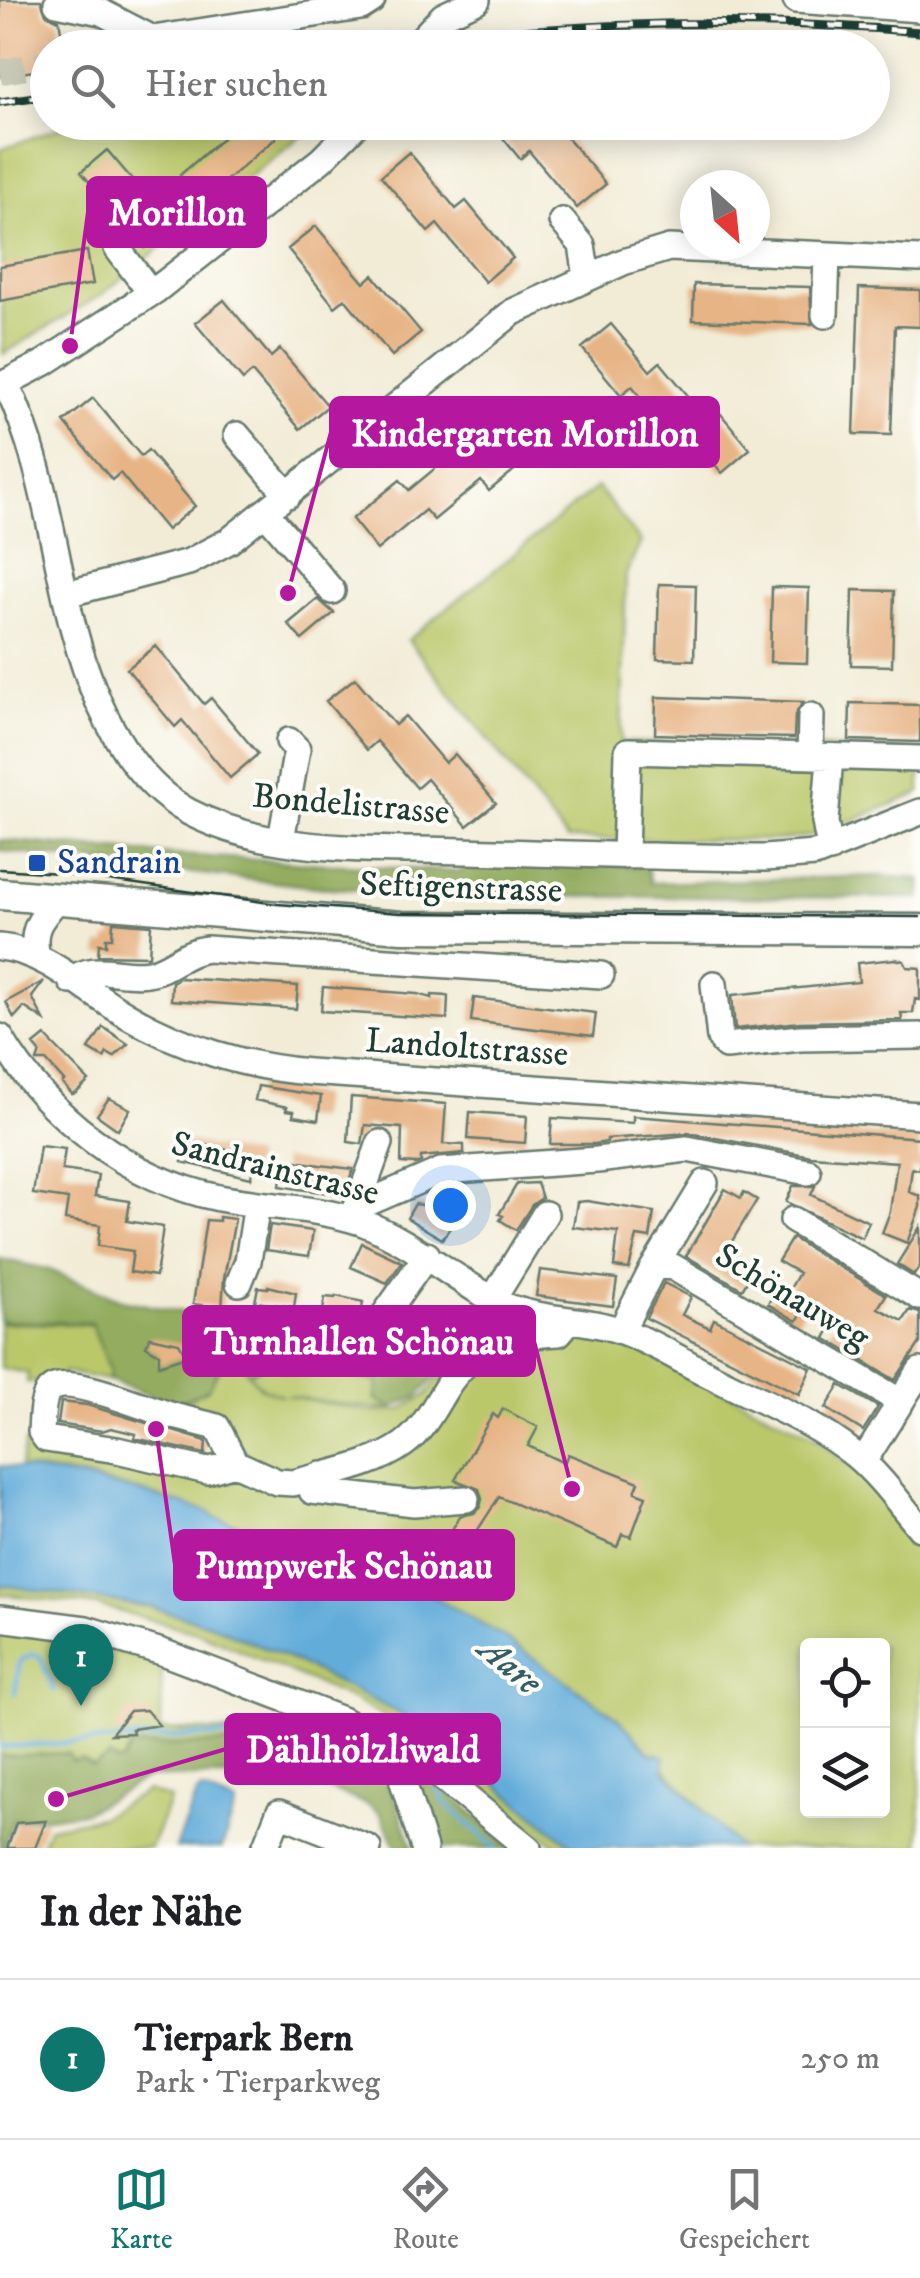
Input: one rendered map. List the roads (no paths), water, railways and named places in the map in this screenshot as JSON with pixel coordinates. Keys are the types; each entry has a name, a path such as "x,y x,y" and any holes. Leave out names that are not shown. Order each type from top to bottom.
{"main road":[{"name":"Seftigenstrasse","path":"0,894 420,927 920,930"}],"street":[{"path":"215,30 361,7 372,0"},
{"path":"426,30 447,6 477,0"},
{"path":"796,0 911,6"},
{"path":"57,3 101,12 134,30"},
{"path":"3,385 151,294 341,140"},
{"path":"562,221 582,245 588,277"},
{"path":"117,248 151,294"},
{"path":"66,594 189,562 230,541 513,312 640,255 669,248 920,258"},
{"path":"825,316 827,255"},
{"name":"Bondelistrasse","path":"3,385 27,438 95,694 117,737 143,774 171,800 200,817 256,836 349,847 765,858 814,854 920,812"},
{"path":"237,435 288,495"},
{"path":"266,513 332,591"},
{"path":"811,716 820,757 824,822 830,849"},
{"path":"281,840 297,749 290,741"},
{"path":"626,856 628,751 920,760"},
{"path":"37,955 33,942 35,927 57,900"},
{"name":"Landoltstrasse","path":"0,947 37,955 130,1017 184,1042 260,1065 920,1115"},
{"path":"71,980 88,970 150,973 191,951 206,949 601,976"},
{"path":"714,984 720,1038 726,1046 800,1038 920,1036"},
{"name":"Sandrainstrasse","path":"0,1038 9,1073 128,1163 184,1188 257,1204 355,1213 492,1299 524,1312 621,1331 810,1426 863,1462 920,1528"},
{"path":"355,1213 380,1142"},
{"path":"355,1213 440,1171 598,1160 688,1149 808,1172"},
{"path":"621,1331 652,1270 654,1251 695,1181"},
{"path":"239,1283 248,1260 257,1204"},
{"path":"492,1299 545,1214"},
{"path":"792,1220 920,1297"},
{"path":"244,1317 367,1333 378,1324 427,1255"},
{"name":"Schönauweg","path":"652,1270 660,1266 676,1268 900,1402"},
{"path":"246,1469 217,1426 159,1412 114,1394 62,1386 52,1388 45,1397 41,1432 46,1438 207,1471 246,1469 285,1484 380,1458 423,1426 454,1376 486,1347 516,1336 559,1334 570,1320"},
{"path":"863,1462 920,1371"},
{"path":"321,1475 312,1491 414,1503 466,1498"},
{"path":"0,1618 86,1629 162,1652 342,1720 440,1776 528,1848"},
{"path":"410,1758 404,1782 424,1848"},
{"path":"265,1848 279,1813 368,1848"}],"water":[{"name":"Aare","path":"0,1466 80,1478 183,1504 213,1517 317,1546 418,1588 502,1636 618,1718 652,1755 665,1757 663,1769 739,1848 575,1848 446,1743 402,1715 294,1661 210,1624 151,1607 0,1585"},
{"path":"201,1790 236,1804 222,1848 175,1848 196,1795"}],"waterway":[{"path":"15,1693 20,1661 34,1654 40,1656 54,1690"},
{"path":"0,1747 196,1736 288,1737 304,1743 319,1742 334,1751 366,1753"},
{"path":"438,1788 445,1803 496,1848"}],"tunnel":[{"path":"0,72 30,67"}],"tram line":[{"path":"0,869 59,873 277,904 400,913 920,917"}],"railway":[{"path":"535,30 706,23 920,32"},
{"path":"0,102 30,98"}],"place":[{"name":"Morillon","path":"70,346"},
{"name":"Kindergarten Morillon","path":"288,593"},
{"name":"Sandrain","path":"37,863"},
{"name":"Pumpwerk Schönau","path":"156,1429"},
{"name":"Turnhallen Schönau","path":"572,1489"},
{"name":"Tierpark Bern","path":"81,1706"},
{"name":"Dählhölzliwald","path":"56,1799"}]}
